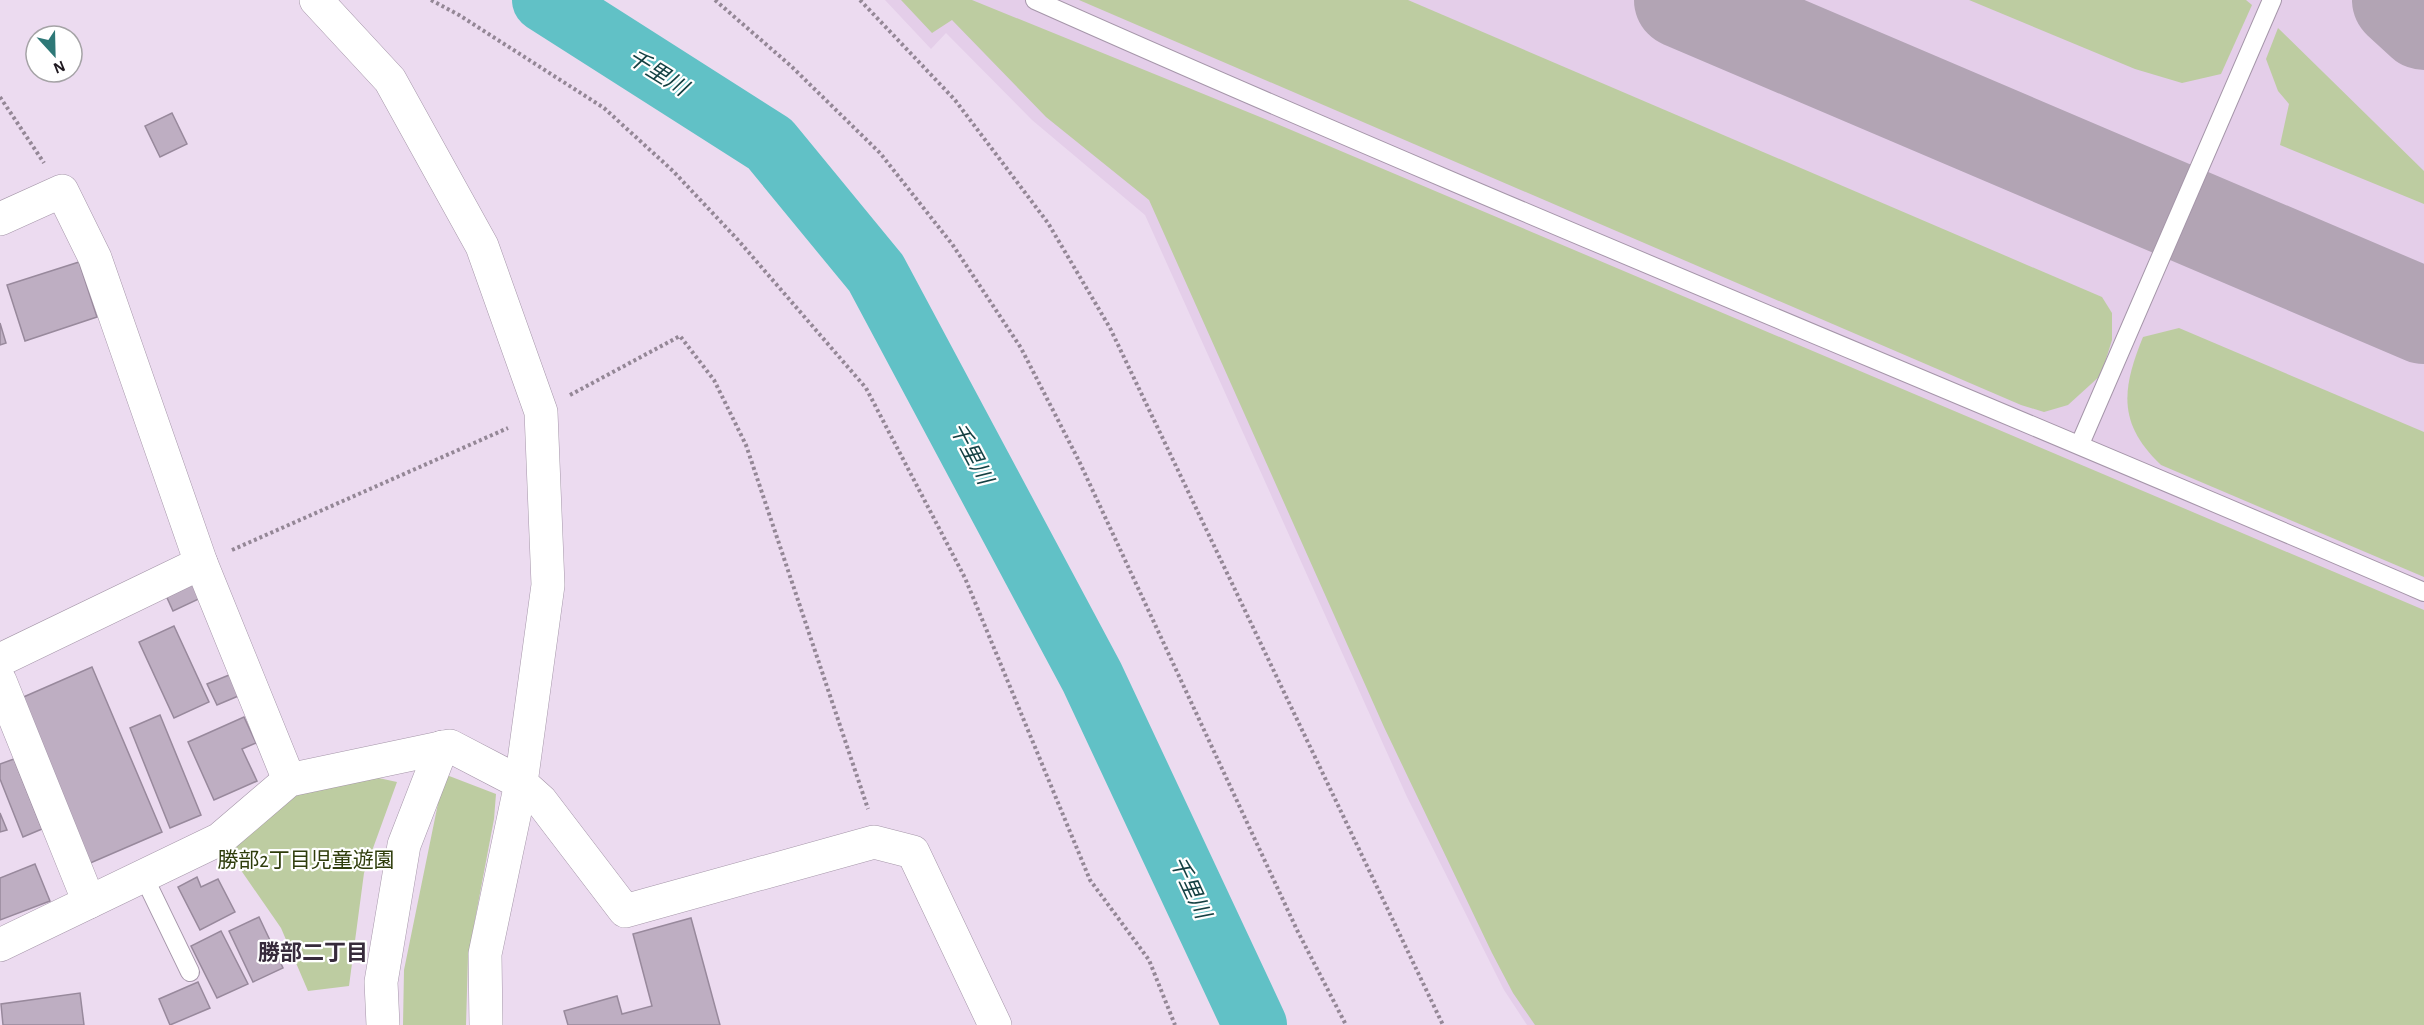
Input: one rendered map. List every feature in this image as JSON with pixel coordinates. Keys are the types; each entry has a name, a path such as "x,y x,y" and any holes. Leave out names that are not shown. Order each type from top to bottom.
{"street":[{"path":"316,0 390,80 482,246 541,412 548,585 521,783 485,954 486,1025"},
{"path":"0,219 62,191 95,258 201,563 290,780"},
{"path":"0,660 201,563"},
{"path":"0,681 89,902"},
{"path":"0,945 220,839 290,780 450,746 521,783 541,801 625,911 874,842 912,852 995,1025"},
{"path":"383,1025 381,982 404,845 442,747"}],"lane":[{"path":"1035,0 1245,93 2080,444 2424,592"},
{"path":"2080,444 2272,0"},
{"path":"143,875 190,972"}],"path":[{"path":"430,0 459,15 604,108 673,171 722,223 866,388 965,578 1090,880 1149,960 1175,1025"},
{"path":"715,0 791,66 880,153 952,244 1021,348 1079,461 1297,930 1346,1025"},
{"path":"860,0 955,100 1048,223 1110,328 1443,1025"},
{"path":"0,97 62,191"},
{"path":"201,563 541,412 680,336 714,380 746,446 872,821 874,842"}],"shaded area":[{"path":"885,0 2424,0 2424,1025 1527,1025 1504,990 1407,797 1145,215 1032,120 946,33 931,49"}],"green space":[{"path":"901,0 972,0 1265,119 2424,610 2424,1025 1535,1025 1513,993 1492,953 1384,727 1149,200 1046,117 952,20 932,33"},
{"path":"1079,0 1408,0 2102,297 2112,313 2112,340 2101,375 2068,405 2044,412 2021,405"},
{"path":"1969,0 2246,0 2252,5 2221,74 2182,83 2135,69"},
{"path":"2278,28 2424,171 2424,204 2280,145 2289,104 2278,91 2266,59"},
{"path":"2179,328 2424,432 2424,577 2161,465 2147,450 2130,420 2128,389 2143,337"},
{"path":"444,774 496,794 494,819 468,957 466,1025 403,1025 404,970"},
{"name":"勝部2丁目児童遊園","path":"374,777 397,782 364,873 349,986 308,991 281,928 227,850 279,804 302,793"}],"building":[{"path":"172,113 187,144 160,157 145,126"},
{"path":"79,262 97,317 25,341 7,285"},
{"path":"0,323 6,343 0,345"},
{"path":"194,577 203,597 173,611 164,591"},
{"path":"174,626 209,702 174,718 139,642"},
{"path":"92,667 162,832 88,864 19,699"},
{"path":"234,673 243,694 217,705 207,684"},
{"path":"160,715 201,815 170,828 130,728"},
{"path":"244,717 256,743 242,749 257,781 214,800 188,742"},
{"path":"14,759 42,829 23,837 0,779 0,764"},
{"path":"0,813 7,830 0,832"},
{"path":"35,864 50,901 0,920 0,878"},
{"path":"197,877 201,887 218,879 235,912 200,930 178,887"},
{"path":"259,917 283,968 253,982 229,931"},
{"path":"691,918 720,1025 568,1025 564,1011 617,996 622,1014 652,1006 633,934"},
{"path":"221,931 248,984 217,998 191,946"},
{"path":"198,982 210,1008 170,1025 159,999"},
{"path":"80,993 84,1025 3,1025 1,1004"}],"waterway":[{"name":"千里川","path":"544,0 770,144 876,273 1092,677 1255,1025"}],"taxiway":[{"path":"1682,0 2424,316"},
{"path":"2400,0 2424,22"}],"district":[{"name":"勝部二丁目","path":"313,952"}]}
